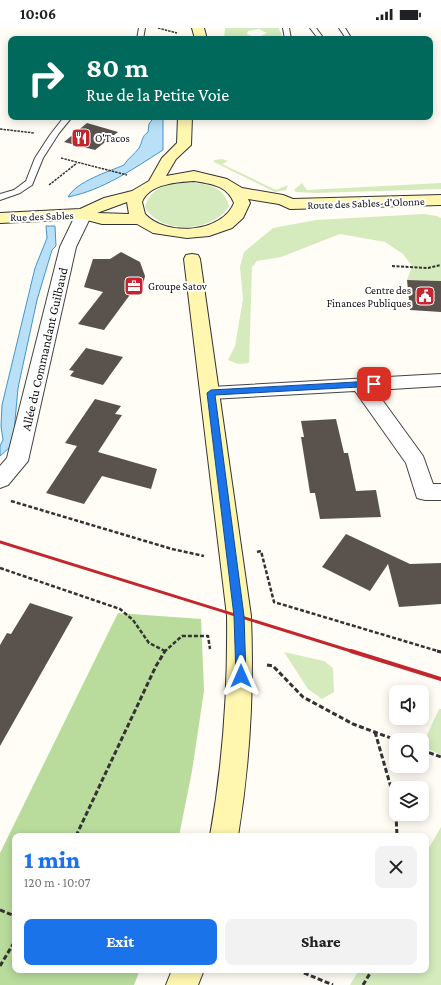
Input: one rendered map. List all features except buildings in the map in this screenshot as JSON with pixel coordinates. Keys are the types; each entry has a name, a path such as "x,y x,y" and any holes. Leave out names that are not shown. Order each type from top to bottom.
{"main road":[{"path":"185,120 191,155"},
{"path":"156,182 160,172 178,148 191,155 208,178"},
{"path":"179,247 190,233 223,227 251,213 282,209 290,204 283,200 237,192 220,181 208,178 181,177 156,182 138,195 135,203 135,211 141,219 179,247 201,254 212,230"},
{"path":"237,192 242,204 251,213"},
{"name":"Rue des Sables","path":"84,214 96,207 115,200 138,195"},
{"name":"Route des Sables-d'Olonne","path":"290,204 441,200"},
{"name":"Rue des Sables","path":"0,218 84,214 102,219 141,219"},
{"path":"179,247 211,393 239,616 241,663 238,742 234,784 225,833"},
{"path":"182,985 187,973"}],"street":[{"name":"Allée du Commandant Guilbaud","path":"0,480 17,461 68,247 84,214"},
{"path":"211,393 441,380"},
{"path":"360,384 416,461 425,492 441,492"}],"lane":[{"path":"313,28 319,36"},
{"path":"342,28 346,36"},
{"path":"0,197 25,188 30,182 39,158 52,136 65,120"}],"path":[{"path":"0,129 52,136"},
{"path":"82,163 126,175"},
{"path":"392,266 428,268 441,265"},
{"path":"0,568 120,609 133,620 149,643 165,651"},
{"path":"77,833 124,730 165,651 182,636 208,636 210,653 215,660 273,666 302,697 353,724 389,737"},
{"path":"375,732 389,781"},
{"path":"429,753 441,757"},
{"path":"396,821 397,833"},
{"path":"0,910 12,915"},
{"path":"0,966 12,947"},
{"path":"304,973 333,985"},
{"path":"363,985 370,973"}],"green space":[{"path":"225,28 279,28 282,36 262,36 267,33 259,29 248,31 247,34 251,36 224,36"},
{"path":"222,159 228,161 222,164 276,190 288,185 286,190 275,192 214,162 214,160"},
{"path":"187,182 207,185 219,190 227,199 229,206 221,215 211,221 199,226 187,227 174,226 162,222 152,216 145,207 151,195 161,187"},
{"path":"302,183 307,190 441,183 441,189 316,193 296,192 294,190"},
{"path":"424,214 441,218 441,281 407,280 412,266 403,254 385,242 340,234 281,257 257,261 252,267 249,363 238,364 228,360 235,346 243,299 240,267 244,252 273,228 316,220"},
{"path":"118,613 201,619 204,691 192,771 180,833 12,833 12,973 139,973 134,985 0,985 0,853"},
{"path":"284,652 324,661 333,668 334,692 322,699 308,689"},
{"path":"439,709 441,709 441,755 429,749 428,733"},
{"path":"441,827 441,985 350,985 357,973 429,973 429,848"}],"water":[{"path":"152,120 163,120 163,150 106,184 81,194 68,197 72,191 85,182 124,165 139,148 143,137 148,132 149,124"},
{"path":"46,226 55,226 56,246 52,250 37,300 18,388 14,432 9,448 0,456 0,446 3,440 1,426 2,405 35,268 47,238"}],"pier":[{"path":"105,120 134,120 126,126"}],"railway":[{"path":"0,542 354,652"},
{"path":"351,651 441,679"}],"place":[{"name":"O'Tacos","path":"81,138"},
{"name":"Groupe Satov","path":"134,286"},
{"name":"Centre des Finances Publiques","path":"425,296"}],"route":[{"path":"241,676 239,616 211,393 374,384"}]}
